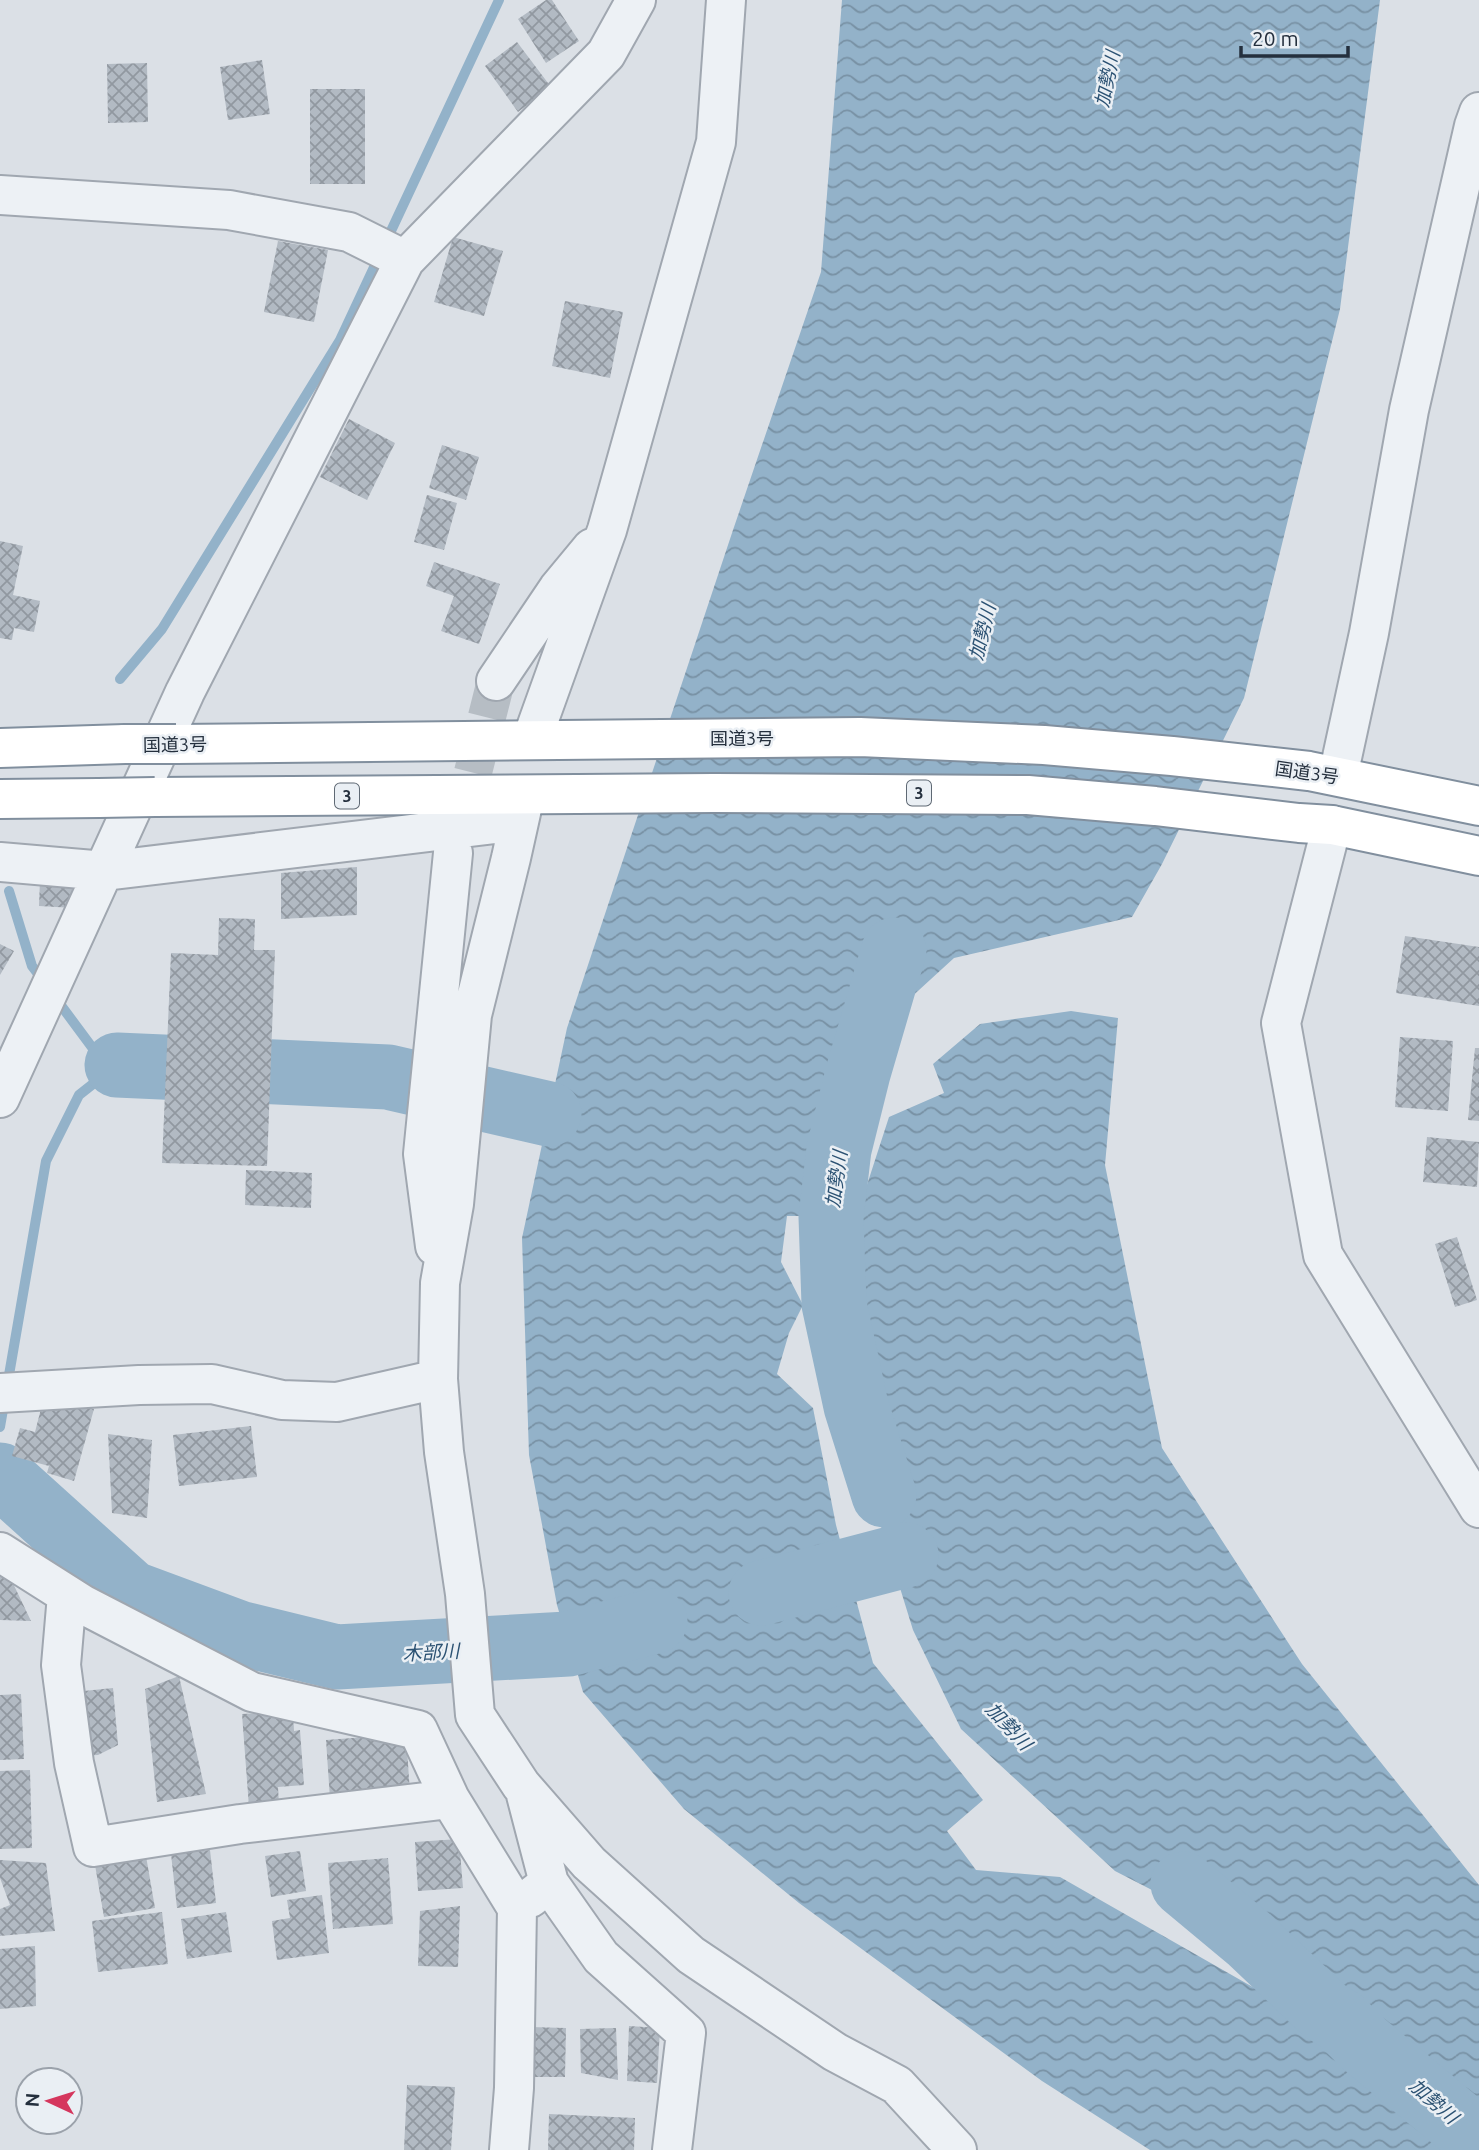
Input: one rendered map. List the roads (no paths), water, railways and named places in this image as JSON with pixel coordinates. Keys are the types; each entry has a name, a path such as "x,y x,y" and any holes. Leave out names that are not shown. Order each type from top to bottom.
{"highway":[{"name":"国道3号","path":"0,748 125,744 860,737 1044,745 1172,756 1324,774 1479,806"},
{"name":"3","path":"0,799 155,797 527,804 869,792 1028,795 1316,824 1479,856"}],"street":[{"path":"0,1098 185,692 405,260 606,54 636,0"},
{"path":"546,740 716,142 726,0"},
{"path":"1324,774 1368,633 1409,410 1479,112"},
{"path":"0,195 229,210 349,232 405,260"},
{"path":"496,681 558,589 607,530"},
{"path":"0,862 105,871 527,804 472,1015 454,1204 440,1283"},
{"path":"1316,824 1281,1023 1323,1255 1477,1500"},
{"path":"453,853 423,1154 440,1283 438,1379 444,1452 465,1594 475,1714 525,1790 589,1863 691,1955 835,2052 897,2085 957,2150"},
{"path":"0,1393 212,1384 282,1400 337,1402 438,1379"},
{"path":"0,1552 67,1595 252,1692 418,1730 450,1799 517,1908 514,2088 509,2150"},
{"path":"67,1595 61,1665 74,1763 93,1847 240,1824 450,1799"},
{"path":"525,1790 549,1883 601,1957 687,2033 672,2150"},
{"path":"517,1908 549,1883"}],"water":[{"path":"842,0 1380,0 1340,309 1244,698 1162,864 1132,917 954,958 848,1055 818,1127 812,1216 787,1216 781,1262 803,1305 789,1333 777,1374 813,1408 836,1525 873,1663 983,1800 947,1831 976,1870 1060,1877 1265,1994 1381,2020 1331,1982 1115,1871 961,1729 913,1630 858,1452 853,1228 889,1117 944,1093 933,1064 980,1024 1071,1011 1118,1018 1105,1165 1162,1448 1302,1664 1479,1885 1479,2150 1150,2150 1042,2081 799,1903 684,1809 583,1692 557,1605 529,1455 522,1238 567,1028 821,272"}],"waterway":[{"path":"120,679 162,629 340,340 499,0"},
{"path":"9,891 32,966 45,983"},
{"name":"加勢川","path":"884,1495 856,1406 834,1304 831,1217 839,1149 894,950"},
{"path":"0,1427 46,1161 79,1095 117,1065 97,1054 54,996"},
{"path":"117,1065 388,1077 549,1114"},
{"name":"木部川","path":"0,1475 131,1593 239,1633 337,1657 568,1644 655,1621"},
{"name":"木部川","path":"761,1593 906,1555"},
{"name":"加勢川","path":"1183,1884 1249,1939 1325,2011 1341,2021 1364,2044 1479,2140"}],"tunnel":[{"path":"459,828 496,681"}]}
